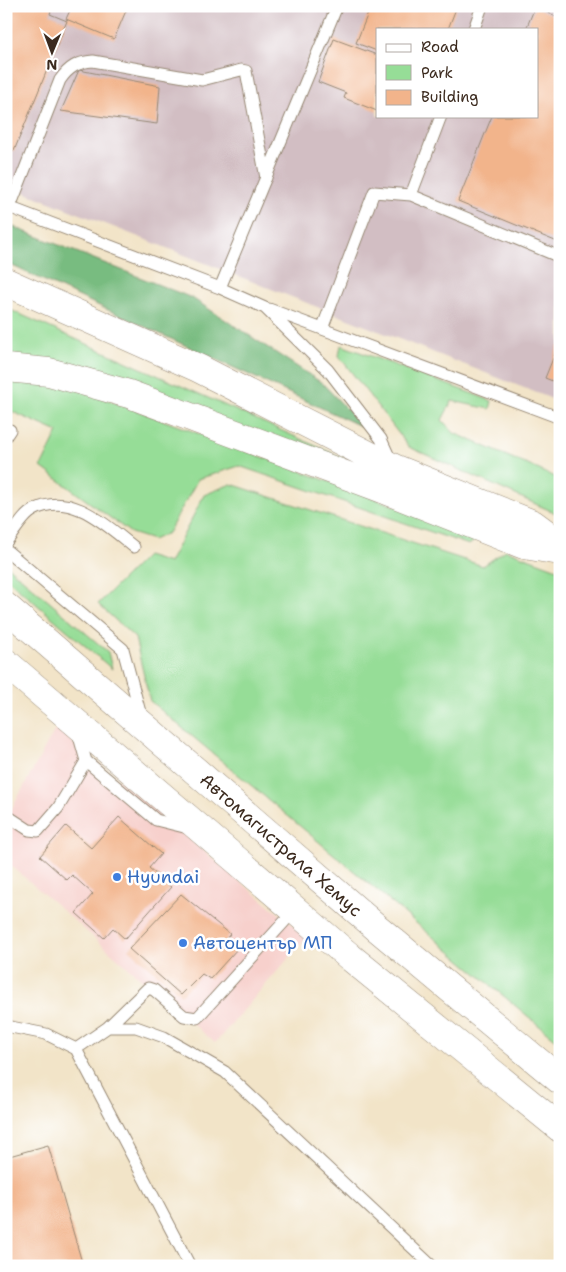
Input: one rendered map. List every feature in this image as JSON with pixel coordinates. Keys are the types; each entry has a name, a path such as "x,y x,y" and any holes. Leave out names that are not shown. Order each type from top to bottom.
{"main road":[{"path":"6,282 198,368 394,468 533,524 560,544"},
{"path":"6,368 48,372 129,394 370,484 524,545 560,551"},
{"name":"Автомагистрала Хемус","path":"6,608 376,927 560,1080"},
{"path":"6,663 295,910 560,1128"}],"lane":[{"path":"220,288 337,6"},
{"path":"474,28 482,6"},
{"path":"266,178 246,71 241,70 202,80 93,61 83,62 74,65 60,80 8,206 220,288 265,308 560,418"},
{"path":"411,195 439,118"},
{"path":"322,329 374,192 411,195 560,257"},
{"path":"265,308 328,370 382,438 394,468"},
{"path":"6,542 32,510 46,506 62,505 78,508 94,516 134,547"},
{"path":"6,550 123,649 144,727"},
{"path":"72,720 86,762 156,820 190,828 217,842"},
{"path":"6,815 29,830 38,831 58,808 86,762"},
{"path":"76,1049 108,1027 148,988 154,990 184,1016 197,1018 295,910"},
{"path":"6,1026 46,1034 76,1049 190,1266"},
{"path":"108,1027 136,1027 164,1037 225,1072 432,1266"}],"shaded area":[{"path":"6,6 560,6 560,402 6,185"},
{"path":"56,728 307,937 215,1043 6,861 6,819"}],"green space":[{"path":"6,224 192,298 322,383 365,428 6,263"},
{"path":"6,308 397,482 6,360"},
{"path":"341,345 492,401 490,409 452,401 442,420 454,433 560,479 560,515 409,447 339,356"},
{"path":"6,376 51,379 479,537 469,545 239,466 198,479 168,533 153,540 131,533 41,467 58,432 6,409"},
{"path":"231,484 483,566 506,550 560,570 560,1043 150,701 135,638 98,604 146,556 169,563 204,495"},
{"path":"6,565 108,652 112,669 6,578"}],"building":[{"path":"6,6 53,6 50,14 67,21 14,151 6,148"},
{"path":"72,6 128,6 114,39 66,19"},
{"path":"371,6 457,6 448,28 376,28 376,51 356,43"},
{"path":"535,7 560,18 560,243 458,201 491,118 538,118 538,28 526,28"},
{"path":"334,39 376,55 376,111 344,98 346,93 318,82"},
{"path":"79,70 160,86 157,124 61,111"},
{"path":"558,346 560,346 560,384 545,378"},
{"name":"Hyundai","path":"119,817 161,854 149,868 171,887 125,939 113,928 104,938 76,913 93,894 72,875 67,880 40,856 66,826 91,848"},
{"name":"Автоцентър МП","path":"181,894 230,934 226,939 238,948 210,979 202,974 181,995 129,949"},
{"path":"48,1145 83,1266 6,1266 6,1157"}],"place":[{"name":"Hyundai","path":"117,877"},
{"name":"Автоцентър МП","path":"183,943"}]}
